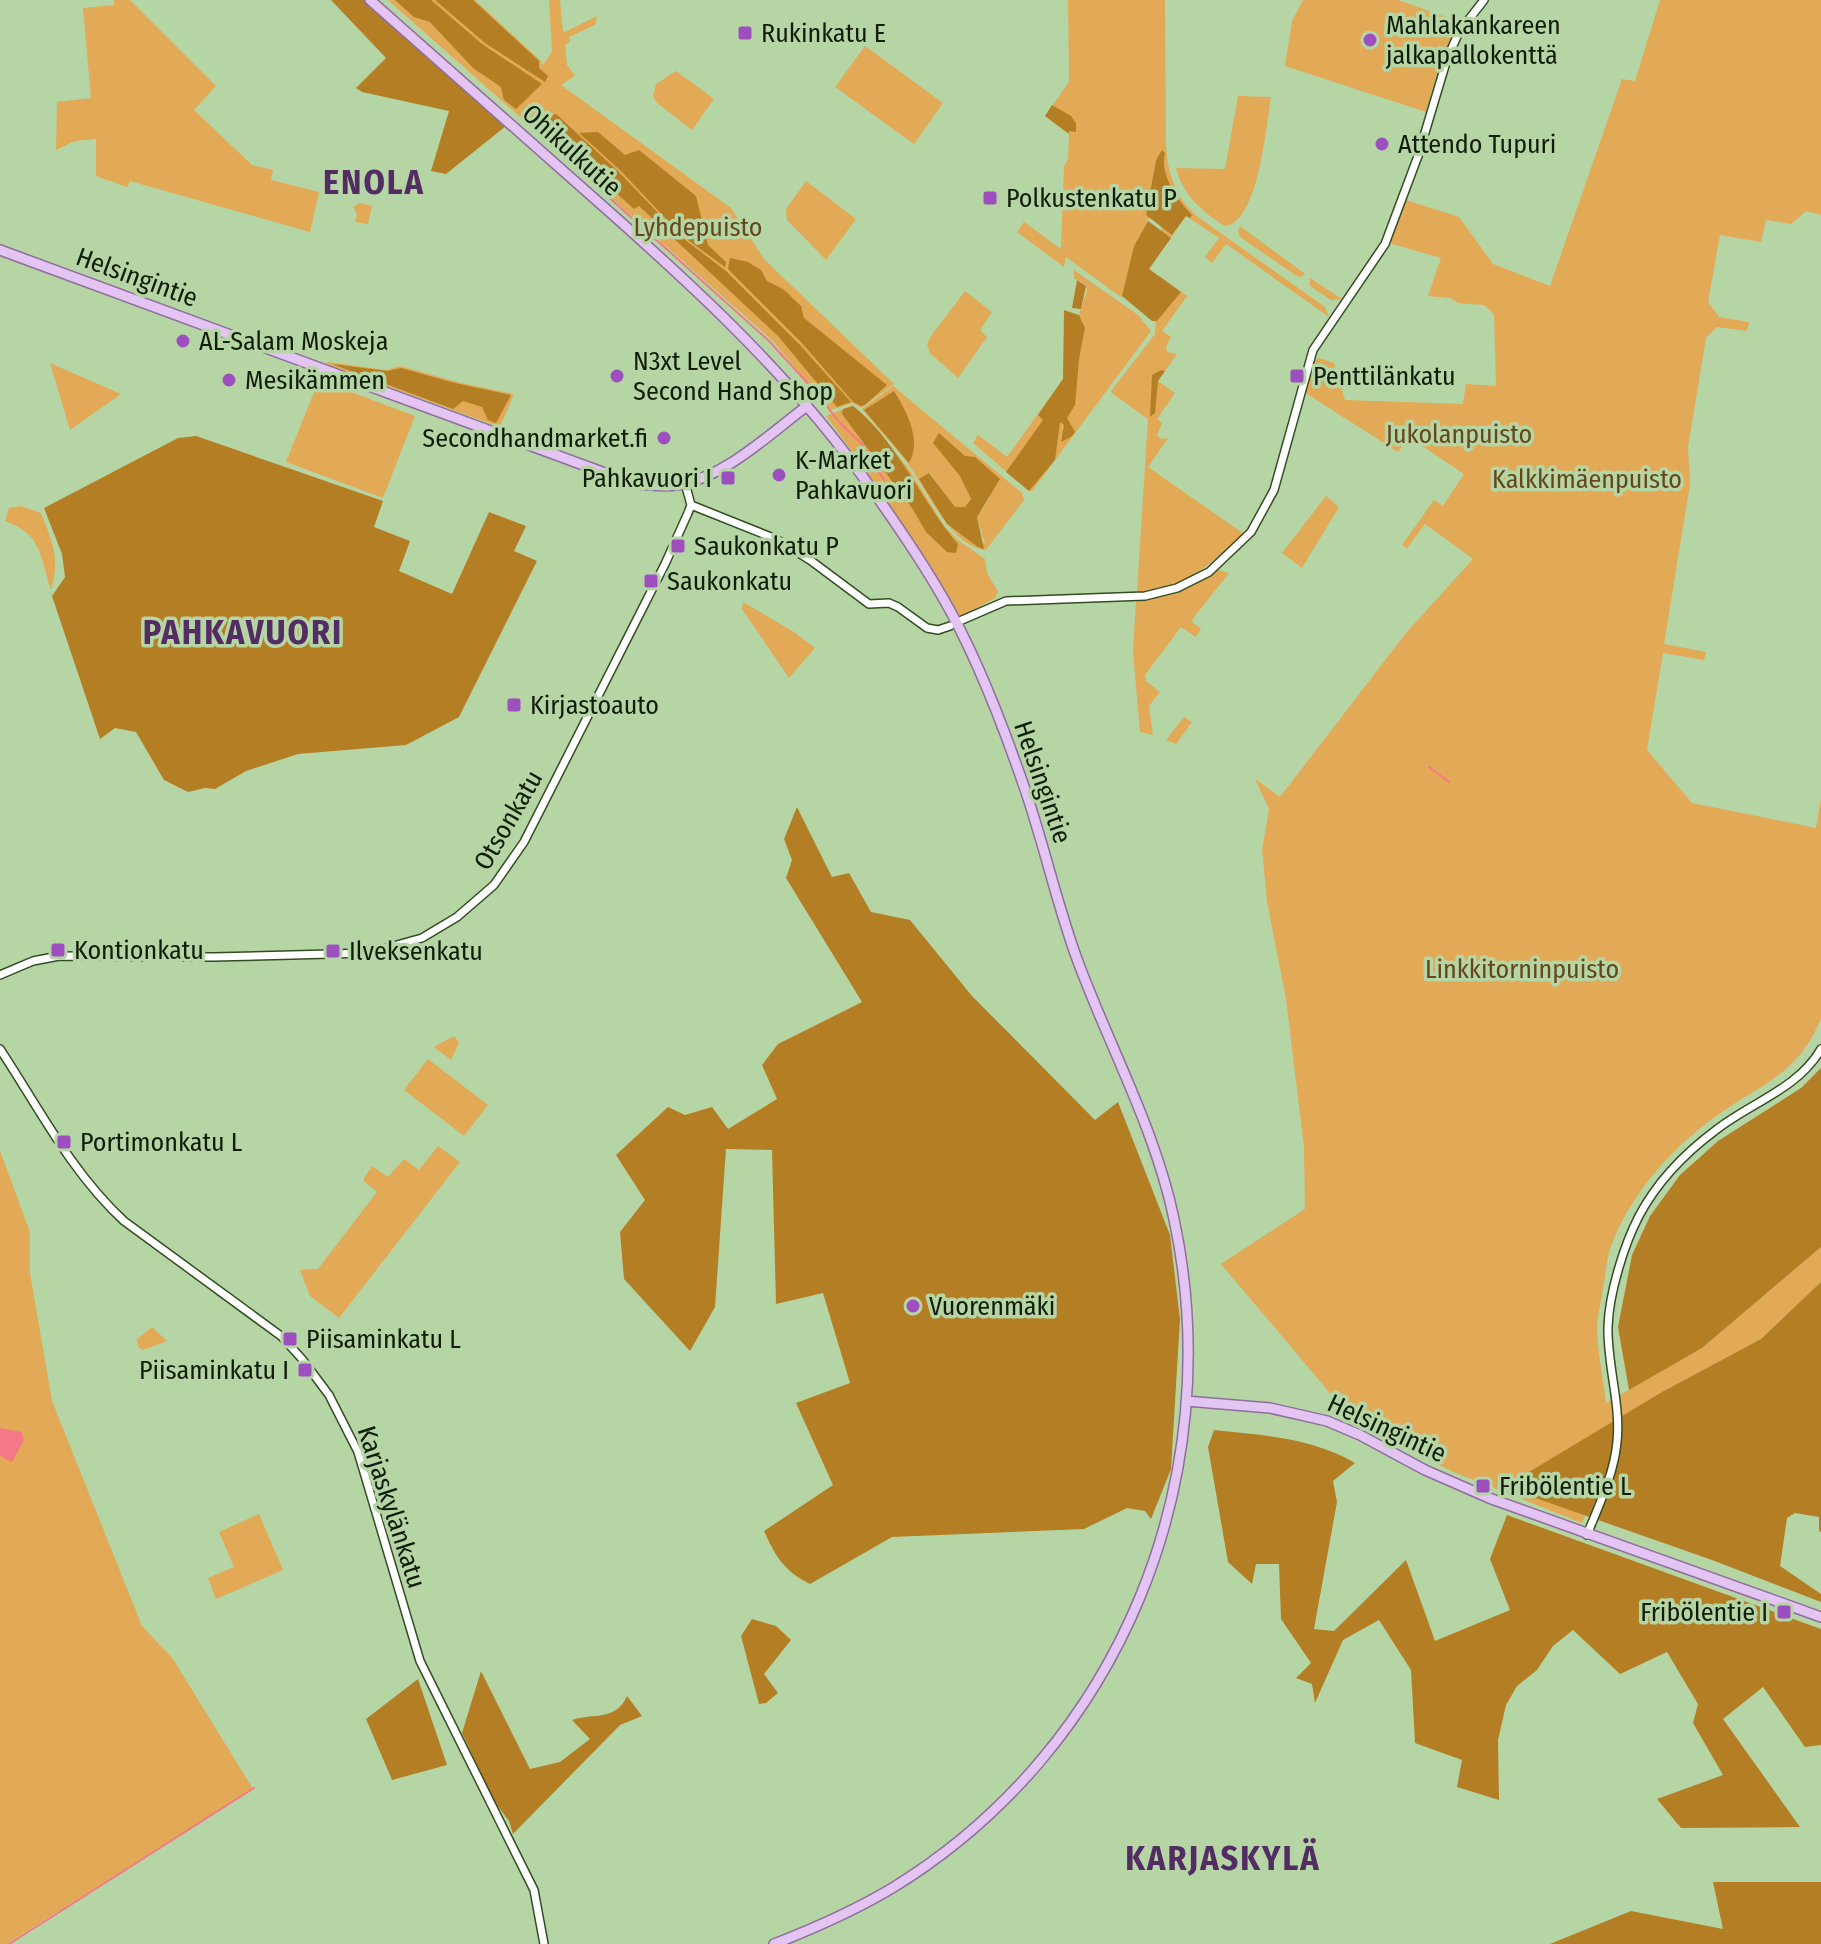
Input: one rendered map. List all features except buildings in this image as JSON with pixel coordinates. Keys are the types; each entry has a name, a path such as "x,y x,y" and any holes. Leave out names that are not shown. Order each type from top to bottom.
{"main road":[{"name":"Ohikulkutie","path":"370,0 719,310 807,406"},
{"name":"Helsingintie","path":"0,250 632,483 656,486 685,483 722,468 807,406 861,474 945,601 1001,723 1077,957 1162,1172 1173,1213 1184,1281 1188,1352 1186,1401 1270,1408 1327,1421 1458,1485 1587,1535 1821,1617"},
{"path":"774,1944 859,1907 923,1867 964,1836 1002,1801 1058,1739 1113,1656 1150,1576 1171,1499 1186,1401"}],"street":[{"path":"962,620 1006,601 1145,596 1177,588 1209,572 1251,532 1274,490 1313,350 1385,244 1418,156 1447,59 1459,32 1484,0"},
{"path":"685,483 691,505 776,539 869,604 889,603 927,628 938,630 950,626"},
{"name":"Otsonkatu","path":"0,975 33,961 59,956 368,953 411,942 457,917 494,885 524,842 659,577 691,505"},
{"name":"Karjaskylänkatu","path":"0,1049 70,1160 102,1200 124,1221 281,1336 329,1395 358,1452 420,1661 534,1890 544,1944"},
{"path":"1587,1535 1610,1477 1617,1440 1615,1382 1608,1326 1622,1252 1640,1213 1672,1168 1716,1129 1796,1079 1821,1049"}],"green space":[{"path":"114,0 130,0 216,86 194,110 252,165 273,170 271,180 319,192 310,232 130,181 127,187 96,176 96,139 75,141 56,150 57,102 91,98 83,8 114,5"},
{"path":"331,0 364,0 506,126 446,174 431,171 449,111 362,92 356,88 386,58"},
{"name":"Lyhdepuisto","path":"388,0 475,0 541,61 542,66 552,52 549,0 560,0 563,33 597,16 595,25 569,37 570,42 565,45 567,65 575,76 561,85 731,208 764,259 894,384 861,408 853,403 830,410 773,341"},
{"path":"395,0 431,0 482,44 542,84 516,109 504,100 501,87 473,68 430,22 414,17"},
{"path":"435,0 473,0 539,61 539,68 548,76 545,82 485,43"},
{"path":"1068,0 1165,0 1166,147 1171,176 1179,194 1198,217 1325,307 1329,317 1226,244 1212,263 1205,257 1219,238 1186,216 1160,253 1165,168 1156,160 1146,214 1150,217 1134,246 1122,298 1066,257 1064,267 1017,232 1024,222 1061,249 1064,166 1068,159 1069,134 1045,116 1069,82"},
{"name":"Mahlakankareen jalkapallokenttä","path":"1303,0 1398,0 1460,22 1438,70 1426,112 1285,66 1292,21"},
{"name":"Linkkitorninpuisto","path":"1660,0 1821,0 1821,215 1806,211 1791,224 1766,220 1761,242 1720,235 1708,302 1719,317 1749,322 1747,331 1717,327 1706,338 1688,447 1690,484 1664,644 1706,652 1704,660 1663,653 1647,750 1692,803 1816,828 1821,799 1821,1019 1802,1052 1791,1064 1687,1139 1656,1171 1630,1206 1609,1251 1598,1320 1606,1403 1702,1348 1821,1247 1821,1282 1761,1339 1662,1392 1605,1466 1582,1523 1451,1471 1351,1418 1221,1264 1305,1209 1304,1147 1286,999 1267,901 1262,850 1269,809 1255,779 1280,797 1406,633 1473,559 1425,524 1407,548 1402,545 1434,500 1443,506 1464,474 1409,437 1398,452 1304,392 1312,363 1319,358 1334,363 1345,400 1463,404 1466,384 1496,386 1494,314 1484,305 1428,296 1441,258 1389,243 1406,200 1459,217 1493,264 1550,286 1622,79 1635,81"},
{"path":"865,46 943,103 914,144 835,87"},
{"path":"676,71 714,99 692,130 657,103 653,96 656,84"},
{"path":"1238,96 1271,97 1253,191 1237,220 1225,226 1194,202 1176,168 1225,169"},
{"path":"1052,105 1071,116 1076,123 1076,132 1069,131 1069,134 1045,116"},
{"path":"556,114 620,173 680,236 726,271 801,346 851,402 837,407 778,336 639,206 634,209 548,132 547,117"},
{"path":"598,132 625,155 639,150 696,196 708,245 726,262 725,267 681,235 621,171 579,133"},
{"path":"1162,150 1165,153 1167,178 1192,215 1190,218 1186,216 1172,235 1146,215 1156,160"},
{"path":"806,181 856,219 826,260 787,220 786,209"},
{"path":"359,203 372,206 368,224 355,222 357,214 353,207"},
{"path":"1148,221 1171,238 1149,269 1181,292 1157,321 1152,321 1122,296 1134,246"},
{"path":"1240,226 1305,274 1301,277 1295,275 1240,237"},
{"path":"730,258 748,262 761,270 767,281 783,289 801,306 804,318 887,385 865,405 853,402 801,342 728,269"},
{"path":"1074,270 1138,315 1151,331 1032,491 1029,491 973,443 978,435 1007,457 1063,379 1064,425 1061,441 1071,437 1074,432 1067,419 1085,328 1079,315 1087,291 1086,285 1074,278"},
{"path":"1159,276 1187,296 1162,331 1171,337 1167,352 1177,354 1158,381 1175,393 1157,419 1162,423 1157,435 1161,439 1168,438 1148,467 1244,534 1196,573 1168,586 1137,592 1148,419 1111,391 1155,334"},
{"path":"1310,278 1342,299 1331,300 1310,286"},
{"path":"1077,280 1086,286 1081,309 1072,308"},
{"path":"965,291 992,312 980,330 987,337 958,378 930,353 927,344"},
{"path":"1064,310 1079,315 1085,328 1075,405 1067,418 1075,432 1061,442 1064,425 1060,422 1055,460 1029,491 1006,472 1043,420 1038,415 1063,379"},
{"path":"50,363 121,394 70,430"},
{"path":"326,364 387,370 400,366 514,394 500,427"},
{"path":"332,364 388,371 401,368 511,395 496,423 488,420 482,407 463,401 453,409"},
{"path":"1165,371 1158,381 1155,413 1150,417 1152,375"},
{"path":"319,380 415,416 383,498 286,462"},
{"path":"893,386 1022,493 1024,500 986,550 974,547 952,529 906,461 862,409","holes":["934,444 965,456 990,497 977,517 985,544 920,479 930,473 955,508 965,507 971,499 961,476"]},
{"path":"894,391 908,417 913,436 913,454 909,463 864,410"},
{"path":"853,405 908,468 945,527 985,559 987,573 998,592 995,598 959,618 896,515 826,416"},
{"path":"853,406 869,420 896,454 958,544 956,553 947,552 926,532 912,508 842,414 843,409"},
{"path":"939,433 965,456 975,457 1000,479 977,517 984,549 947,524 919,479 929,473 955,507 965,507 971,499 960,476 933,443"},
{"path":"196,436 383,501 374,527 410,541 399,571 452,594 489,512 526,526 514,551 537,561 459,717 406,745 298,754 246,771 215,789 188,792 164,780 136,732 115,728 100,739 52,596 65,577 62,554 44,508 178,438"},
{"path":"1326,496 1339,507 1302,568 1282,553"},
{"path":"21,506 41,513 49,533 55,559 51,590 33,540 26,532 5,521 9,508"},
{"path":"1218,570 1229,573 1191,621 1201,629 1196,637 1181,627 1145,675 1146,681 1160,692 1149,706 1153,735 1140,732 1133,653 1136,601 1179,591"},
{"path":"743,602 815,648 789,678 742,609"},
{"path":"1184,717 1192,722 1176,744 1166,740"},
{"path":"797,807 832,877 849,873 871,912 910,920 972,996 1095,1120 1118,1102 1170,1235 1180,1319 1171,1469 1151,1519 1145,1511 1127,1508 1084,1529 892,1537 810,1584 782,1562 764,1531 833,1485 796,1403 850,1383 823,1293 776,1304 772,1150 726,1149 715,1307 690,1351 624,1279 620,1232 645,1200 616,1155 668,1107 685,1115 712,1107 728,1129 777,1099 762,1065 778,1044 862,1002 786,878 792,860 784,839"},
{"path":"454,1036 459,1042 451,1060 434,1047"},
{"path":"428,1059 488,1105 464,1136 404,1090"},
{"path":"1821,1068 1821,1247 1702,1348 1629,1390 1618,1327 1632,1255 1650,1216 1680,1175 1718,1141 1801,1088"},
{"path":"438,1146 460,1162 339,1318 310,1296 300,1270 318,1269 377,1192 363,1180 372,1166 388,1177 404,1159 419,1170"},
{"path":"0,1151 30,1232 30,1273 52,1401 142,1626 173,1659 253,1789 6,1944 0,1944"},
{"path":"1821,1282 1821,1532 1819,1517 1795,1513 1787,1518 1780,1566 1821,1594 1821,1602 1504,1487 1662,1392 1761,1339"},
{"path":"152,1327 167,1341 143,1350 138,1347 137,1339"},
{"path":"1214,1430 1305,1443 1355,1463 1333,1481 1337,1502 1314,1629 1334,1631 1406,1560 1435,1641 1510,1610 1490,1559 1507,1515 1821,1629 1821,1745 1805,1747 1763,1687 1723,1719 1800,1827 1681,1828 1657,1799 1723,1775 1693,1723 1698,1704 1667,1652 1620,1674 1573,1630 1553,1646 1537,1670 1517,1686 1506,1705 1498,1740 1499,1800 1457,1787 1462,1760 1415,1743 1411,1670 1379,1620 1343,1640 1315,1703 1312,1684 1296,1678 1311,1663 1281,1619 1279,1564 1256,1564 1252,1584 1228,1562 1208,1447"},
{"path":"259,1514 283,1570 216,1599 208,1578 234,1567 219,1532"},
{"path":"752,1619 776,1626 791,1640 764,1674 778,1693 766,1703 759,1704 741,1636"},
{"path":"481,1671 530,1769 560,1762 590,1739 572,1720 611,1713 627,1696 642,1716 620,1725 513,1834 462,1733"},
{"path":"418,1679 447,1765 392,1780 366,1719"},
{"path":"1713,1882 1821,1882 1821,1944 1550,1944 1631,1911 1723,1929"}],"shaded area":[{"path":"0,1428 21,1432 24,1440 12,1462 0,1456"}],"waterway":[{"path":"536,132 769,341 862,444 884,480"},
{"path":"1429,767 1449,782"},
{"path":"9,1944 254,1788"}],"place":[{"name":"Rukinkatu E","path":"745,33"},
{"name":"Mahlakankareen jalkapallokenttä","path":"1370,40"},
{"name":"Attendo Tupuri","path":"1382,144"},
{"name":"Polkustenkatu P","path":"990,198"},
{"name":"AL-Salam Moskeja","path":"183,341"},
{"name":"N3xt Level Second Hand Shop","path":"617,376"},
{"name":"Penttilänkatu","path":"1297,376"},
{"name":"Mesikämmen","path":"229,380"},
{"name":"Secondhandmarket.fi","path":"664,438"},
{"name":"K-Market Pahkavuori","path":"779,475"},
{"name":"Pahkavuori I","path":"728,478"},
{"name":"Saukonkatu P","path":"678,546"},
{"name":"Saukonkatu","path":"651,581"},
{"name":"Kirjastoauto","path":"514,705"},
{"name":"Kontionkatu","path":"58,950"},
{"name":"Ilveksenkatu","path":"333,951"},
{"name":"Portimonkatu L","path":"64,1142"},
{"name":"Vuorenmäki","path":"913,1306"},
{"name":"Piisaminkatu L","path":"290,1339"},
{"name":"Piisaminkatu I","path":"305,1370"},
{"name":"Fribölentie L","path":"1483,1486"},
{"name":"Fribölentie I","path":"1784,1612"}],"district":[{"name":"ENOLA","path":"374,182"},
{"name":"PAHKAVUORI","path":"243,632"},
{"name":"KARJASKYLÄ","path":"1223,1858"}],"park label":[{"name":"Jukolanpuisto","path":"1459,434"},
{"name":"Kalkkimäenpuisto","path":"1587,479"}]}
